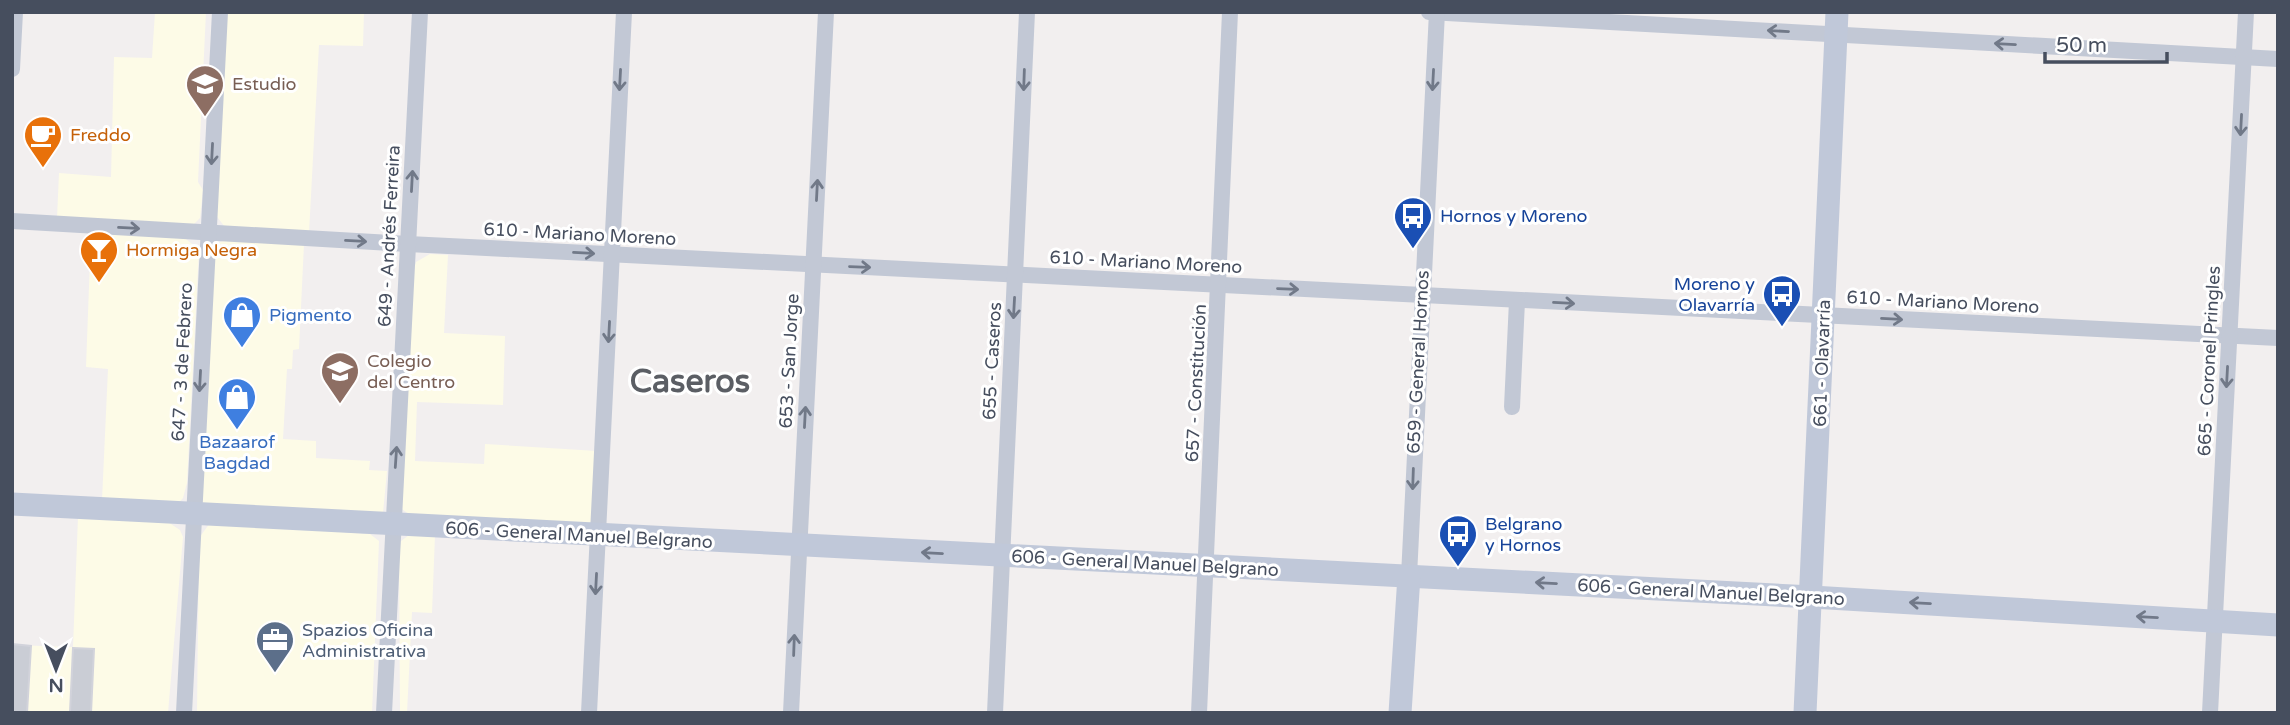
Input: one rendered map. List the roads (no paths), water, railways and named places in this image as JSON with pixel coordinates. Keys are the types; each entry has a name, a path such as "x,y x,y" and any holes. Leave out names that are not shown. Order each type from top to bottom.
{"street":[{"path":"12,69 15,12"},
{"name":"647 - 3 de Febrero","path":"184,713 219,12"},
{"name":"649 - Andrés Ferreira","path":"384,713 421,12"},
{"path":"589,713 624,12"},
{"name":"653 - San Jorge","path":"791,713 826,12"},
{"name":"655 - Caseros","path":"995,713 1000,556 1027,12"},
{"name":"657 - Constitución","path":"1199,713 1220,286 1230,12"},
{"path":"1429,12 1836,23 2278,59"},
{"name":"659 - General Hornos","path":"1400,713 1409,576 1420,294 1437,12"},
{"name":"665 - Coronel Pringles","path":"2210,713 2246,12"},
{"name":"661 - Olavarría","path":"1805,713 1836,23"},
{"name":"610 - Mariano Moreno","path":"12,221 612,255 1016,273 1220,286 2278,338"},
{"path":"1512,407 1517,300"},
{"name":"606 - General Manuel Belgrano","path":"12,505 1812,597 2278,625"}],"place":[{"name":"Estudio","path":"205,118"},
{"name":"Freddo","path":"43,169"},
{"name":"Hornos y Moreno","path":"1413,250"},
{"name":"Hormiga Negra","path":"99,284"},
{"name":"Moreno y Olavarría","path":"1782,328"},
{"name":"Pigmento","path":"242,349"},
{"name":"Colegio del Centro","path":"340,405"},
{"name":"Bazaarof Bagdad","path":"237,431"},
{"name":"Belgrano y Hornos","path":"1458,568"},
{"name":"Spazios Oficina Administrativa","path":"275,674"}],"district":[{"name":"Caseros","path":"690,382"}]}
